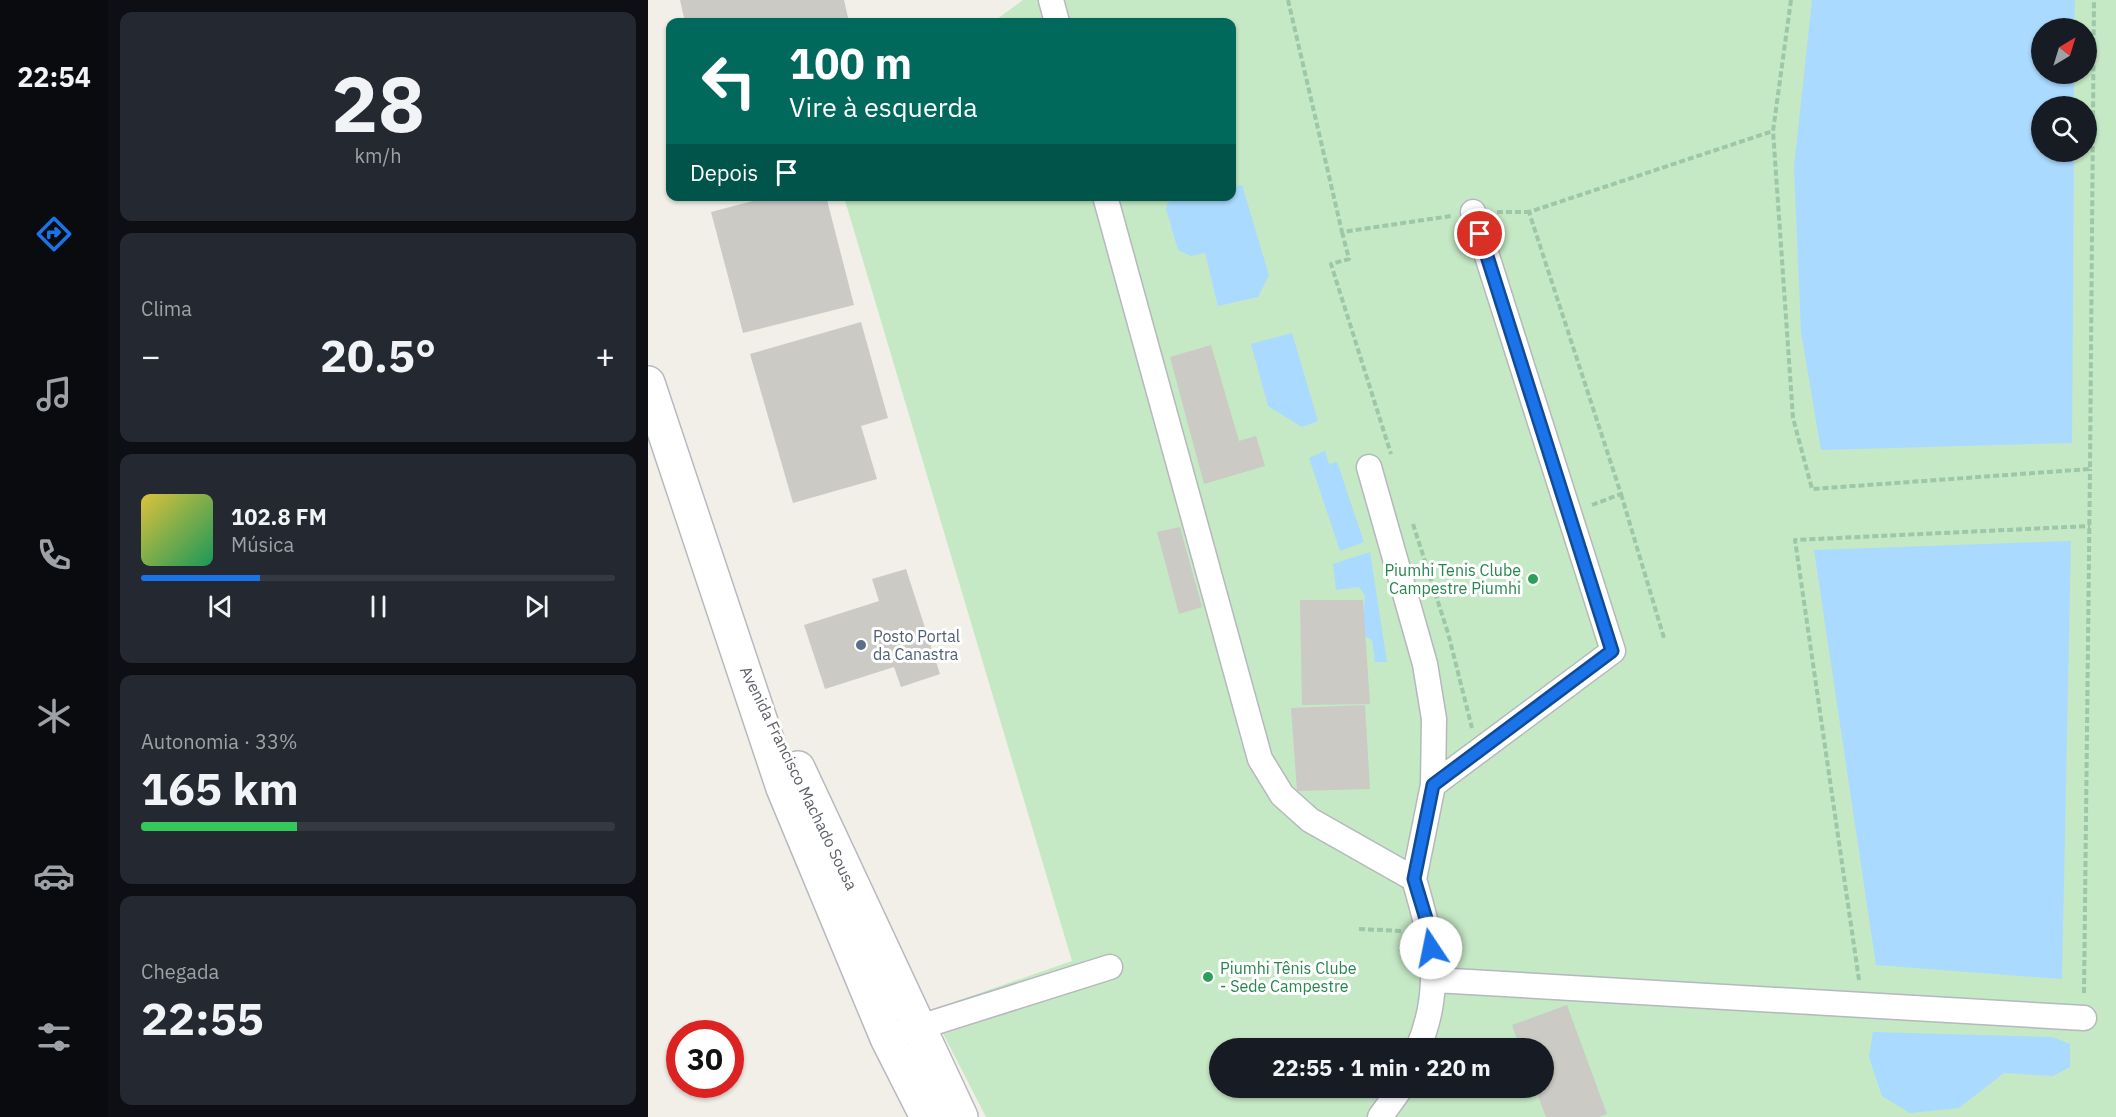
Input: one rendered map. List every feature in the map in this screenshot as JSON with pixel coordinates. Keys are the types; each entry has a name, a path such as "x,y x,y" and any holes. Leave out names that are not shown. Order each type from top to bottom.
{"main road":[{"name":"Avenida Francisco Machado Sousa","path":"648,383 741,659 791,754 902,1032 927,1117"},
{"name":"Avenida Francisco Machado Sousa","path":"902,1032 961,1117"}],"street":[{"path":"1051,0 1056,18"},
{"path":"1106,201 1260,759 1282,795 1310,820 1414,879"},
{"path":"1433,785 1612,651 1473,212"},
{"path":"1369,467 1425,664 1434,719 1433,785 1414,879 1430,932 1435,980 1422,1038"},
{"path":"902,1032 1110,967"},
{"path":"1435,980 2084,1018"},
{"path":"1380,1117 1394,1098"}],"path":[{"path":"1288,0 1342,232 1473,212 1529,212 1773,131"},
{"path":"1791,0 1773,131 1793,418 1812,489 2090,469"},
{"path":"2084,1018 2094,0"},
{"path":"1529,212 1621,494 1664,638"},
{"path":"1569,514 1621,494"},
{"path":"1863,1005 1795,540 2090,526"},
{"path":"1359,929 1430,932"}],"green space":[{"name":"Piumhi Tenis Clube Campestre Piumhi","path":"1023,0 2116,0 2116,1117 986,1117 931,1010 1072,961 845,201 1236,201 1236,18 998,18"}],"water":[{"path":"1812,0 2075,0 2074,18 2031,18 2031,84 2074,84 2074,96 2031,96 2031,162 2074,162 2072,443 1821,450 1801,332 1794,167"},
{"path":"1242,185 1269,275 1258,297 1218,306 1205,253 1191,256 1178,250 1166,209 1168,202 1173,201 1236,201 1236,186"},
{"path":"1292,333 1318,421 1302,427 1268,406 1251,344"},
{"path":"1325,451 1329,464 1337,462 1364,542 1340,551 1309,458"},
{"path":"2071,541 2062,979 1876,965 1814,550"},
{"path":"1370,552 1387,662 1375,662 1372,640 1362,635 1365,596 1359,587 1336,590 1333,564"},
{"path":"1873,1032 2052,1037 2070,1044 2070,1067 2053,1076 2004,1073 1959,1108 1910,1113 1882,1096 1869,1057"}],"building":[{"path":"680,0 844,0 848,18 684,18"},
{"path":"753,201 827,201 854,305 743,333 711,212"},
{"path":"861,322 888,418 861,426 877,479 793,503 750,354"},
{"path":"1211,345 1239,441 1256,436 1265,466 1204,484 1170,357"},
{"path":"1180,527 1202,607 1179,614 1157,532"},
{"path":"906,569 940,674 901,687 894,667 825,689 804,625 879,601 872,579"},
{"path":"1300,600 1363,600 1370,704 1302,705"},
{"path":"1365,705 1370,789 1297,791 1291,708"},
{"path":"1567,1005 1607,1114 1599,1117 1546,1117 1539,1098 1554,1098 1554,1038 1517,1038 1512,1025"}],"place":[{"name":"Piumhi Tenis Clube Campestre Piumhi","path":"1533,579"},
{"name":"Posto Portal da Canastra","path":"861,645"},
{"name":"Piumhi Tênis Clube - Sede Campestre","path":"1208,977"}],"route":[{"path":"1431,948 1430,932 1414,879 1433,785 1612,651 1480,234"}]}
